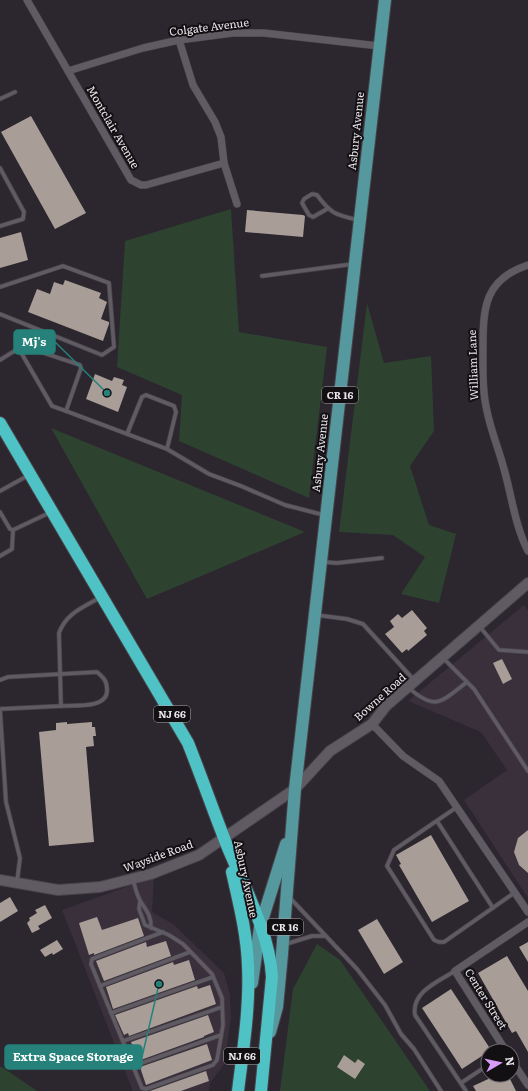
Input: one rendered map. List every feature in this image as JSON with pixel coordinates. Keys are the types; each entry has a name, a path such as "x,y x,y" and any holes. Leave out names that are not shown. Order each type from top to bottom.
{"highway":[{"name":"NJ 66","path":"0,423 188,743 224,838"},
{"name":"Asbury Avenue","path":"224,838 260,927 271,961 272,976 261,1091"},
{"name":"Asbury Avenue","path":"224,838 241,914 247,950 248,967 246,1021 238,1091"}],"main road":[{"name":"Asbury Avenue","path":"266,1038 272,1027 276,1007 288,896 295,789 385,0"},
{"name":"Asbury Avenue","path":"246,1021 260,927 286,844 293,814"}],"street":[{"name":"Montclair Avenue","path":"26,0 131,180 135,183 146,185 224,163"},
{"name":"Colgate Avenue","path":"68,71 143,48 179,40 254,33 379,46"},
{"path":"179,40 193,85 217,126 223,144 224,163 237,204"},
{"name":"William Lane","path":"528,265 504,276 492,289 484,308 483,383 487,411 504,469 517,525 528,551"},
{"name":"Bowne Road","path":"224,838 295,789 330,751 372,724 386,706 528,583"},
{"path":"372,724 403,756 439,781 528,912"},
{"name":"Wayside Road","path":"0,880 37,888 68,890 100,886 133,879 199,855 224,838"},
{"name":"Center Street","path":"501,1043 455,971 528,922"},
{"path":"520,1073 528,1085"}],"lane":[{"path":"0,99 15,92"},
{"path":"0,168 24,212 23,219 0,226"},
{"path":"327,209 313,217 309,216 302,203 304,199 312,194 317,195 327,209 337,216 359,220"},
{"path":"262,276 354,264"},
{"path":"0,287 62,266 109,283 114,347 102,355 0,314"},
{"path":"0,360 18,349 26,347 80,365 82,368 66,411"},
{"path":"18,349 52,406 166,449 209,474 285,505 326,515"},
{"path":"126,434 142,397 146,395 174,406 176,412 166,449"},
{"path":"0,491 30,474"},
{"path":"13,530 52,511"},
{"path":"0,512 10,529 13,530"},
{"path":"0,556 12,549 13,530"},
{"path":"321,562 337,563 382,558"},
{"path":"61,706 58,640 62,625 73,613 102,597"},
{"path":"315,614 347,619 363,624 412,684 420,698 430,703 442,701 467,682"},
{"path":"479,626 499,650 528,652"},
{"path":"443,657 474,689 528,771"},
{"path":"0,680 8,677 97,672 104,677 107,683 107,694 103,701 97,704 0,709 6,802 20,858 17,884"},
{"path":"457,807 394,850 387,866 434,940 444,942 515,893"},
{"path":"437,821 493,908"},
{"path":"133,879 140,901 139,909 145,925 163,932 183,944 213,977 222,998 221,1035 217,1060 213,1065 146,1090 142,1088 91,964 92,959 163,932"},
{"path":"288,896 356,969 384,1005 401,1034 414,1049 441,1091"},
{"path":"140,901 146,907 152,922 151,928"},
{"path":"282,954 286,944 312,936 324,936"},
{"path":"100,986 190,952"},
{"path":"455,971 426,989 416,999 414,1008 415,1015 466,1091"},
{"path":"111,1013 213,977"},
{"path":"123,1041 222,1007"},
{"path":"133,1066 221,1035"},
{"path":"461,1083 480,1071"}],"shaded area":[{"path":"524,605 528,611 528,898 464,800 507,770 481,732 408,701"},
{"path":"154,877 152,912 173,924 224,973 230,995 231,1018 224,1064 210,1083 209,1091 133,1091 62,910"}],"green space":[{"path":"231,209 239,332 327,347 309,498 179,441 182,395 117,367 125,241"},
{"path":"367,303 384,363 431,356 434,431 410,466 429,525 456,534 439,603 401,594 425,557 393,535 339,532"},
{"path":"51,428 305,532 147,599"},
{"path":"317,944 340,960 430,1091 280,1091 293,989"},
{"path":"0,1067 2,1067 37,1091 0,1091"}],"building":[{"path":"31,116 86,213 55,229 1,132"},
{"path":"247,210 303,215 305,216 303,237 245,232"},
{"path":"21,232 28,260 0,268 0,238"},
{"path":"65,280 101,293 99,298 107,302 101,319 109,322 109,324 103,341 28,312 37,289 50,294 54,282 63,285"},
{"path":"95,374 112,381 114,377 124,380 122,385 127,387 118,412 86,399"},
{"path":"412,610 427,628 424,631 427,635 408,651 407,649 402,653 385,634 394,627 390,621 398,614 402,618"},
{"path":"502,659 512,679 503,684 493,663"},
{"path":"67,722 67,724 92,722 92,727 95,727 96,736 93,736 94,746 86,747 94,842 49,846 39,732 56,730 56,723"},
{"path":"528,830 528,873 519,865 514,852 518,838"},
{"path":"431,835 469,901 432,922 399,865 401,864 396,855"},
{"path":"10,897 18,911 0,922 0,903"},
{"path":"45,905 52,918 38,926 40,929 32,933 27,923 30,920 29,918 37,913 35,910"},
{"path":"97,917 102,930 138,918 144,936 94,955 94,953 89,955 79,923"},
{"path":"377,919 403,962 384,974 358,930"},
{"path":"57,940 63,949 53,955 52,953 45,957 40,950"},
{"path":"166,941 171,956 104,981 96,961 146,942 147,947"},
{"path":"528,942 528,962 519,947"},
{"path":"507,956 528,991 528,1052 516,1031 512,1033 478,973"},
{"path":"189,960 195,980 113,1009 106,987 173,962 174,965"},
{"path":"210,985 216,1004 129,1036 128,1033 124,1035 115,1015 197,986 198,989"},
{"path":"451,989 486,1043 480,1043 480,1057 462,1069 422,1008"},
{"path":"208,1015 214,1032 138,1061 131,1042"},
{"path":"207,1044 212,1060 146,1085 140,1067"},
{"path":"344,1055 355,1063 358,1059 365,1064 355,1079 337,1067"},
{"path":"206,1071 209,1081 181,1091 150,1091"},
{"path":"480,1083 512,1083 516,1091 476,1091 473,1086"}],"place":[{"name":"Mj's","path":"107,393"},
{"name":"Extra Space Storage","path":"159,984"}]}
